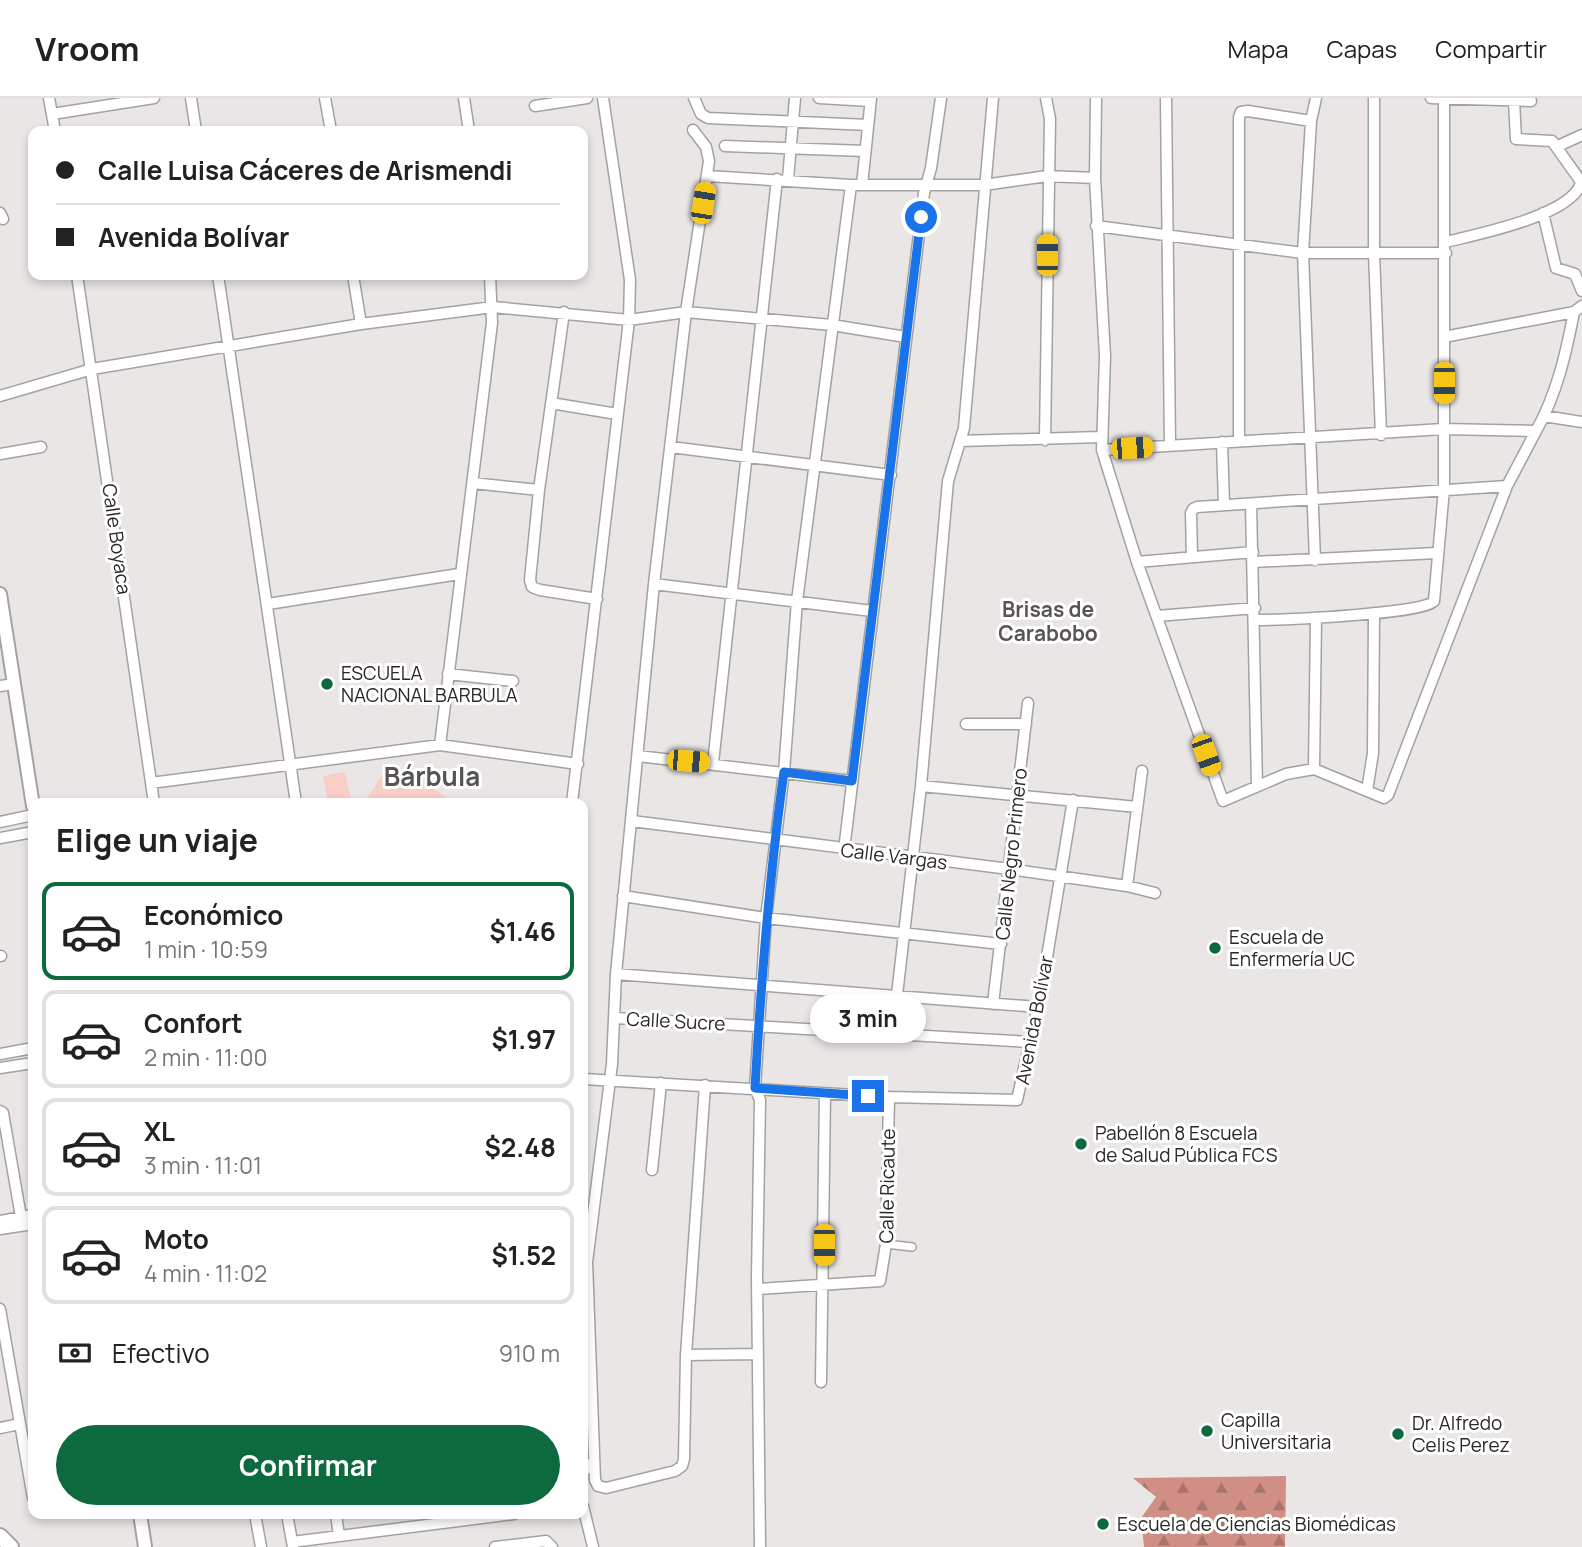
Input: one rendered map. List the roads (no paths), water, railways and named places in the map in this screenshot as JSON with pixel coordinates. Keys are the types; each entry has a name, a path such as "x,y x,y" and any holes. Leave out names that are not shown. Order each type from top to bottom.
{"street":[{"path":"49,98 54,126"},
{"path":"52,114 154,98"},
{"path":"191,98 195,126"},
{"path":"325,98 330,126"},
{"path":"464,98 468,126"},
{"path":"534,106 587,98"},
{"path":"573,798 629,320 630,280 603,98"},
{"path":"694,98 701,114 708,118 868,125"},
{"path":"713,763 729,595 761,320 790,148 795,98"},
{"path":"760,1547 757,1289 760,1100 755,1088 766,918 784,772 797,601 832,325 856,185 865,151 871,99 819,98"},
{"path":"844,850 906,337 926,184 941,98"},
{"path":"897,995 921,786 948,481 964,428 993,98"},
{"path":"1045,439 1047,176 1050,119 1046,98"},
{"path":"1096,98 1096,226 1105,356 1100,438 1102,450 1138,562 1223,801 1286,774 1314,769 1384,798 1388,795 1507,486 1544,416 1578,309 1444,337"},
{"path":"1166,98 1170,445"},
{"path":"1315,560 1303,253 1311,121 1316,98"},
{"path":"1374,98 1374,253 1381,435"},
{"path":"1431,98 1531,101"},
{"path":"1255,620 1316,618 1432,606 1444,489 1444,99"},
{"path":"1446,242 1543,213 1579,190 1582,183 1558,146 1547,140 1516,139 1514,101"},
{"path":"1239,441 1237,246 1241,112 1311,121"},
{"path":"588,1253 615,1018 623,896 654,584 687,312 708,176 706,147 693,130"},
{"path":"1558,146 1582,135"},
{"path":"725,146 865,151"},
{"path":"708,176 856,185 984,185 1047,176 1095,178"},
{"path":"1543,213 1556,268 1575,274 1582,291"},
{"path":"1096,226 1303,253 1446,253"},
{"name":"Calle Boyaca","path":"78,280 153,798"},
{"path":"219,280 295,798"},
{"path":"354,280 361,324"},
{"path":"440,746 493,307 490,280"},
{"path":"0,396 92,369 361,324 493,307 629,320 687,312 832,325 906,337"},
{"path":"564,312 539,490 530,580 532,587 597,598"},
{"path":"551,403 617,414"},
{"path":"1544,416 1582,422"},
{"path":"1102,450 1381,435 1443,429 1535,430"},
{"path":"960,441 1100,438"},
{"path":"1223,442 1224,504"},
{"path":"0,454 41,447"},
{"path":"671,447 891,475"},
{"path":"473,483 539,490"},
{"path":"1192,557 1193,509 1224,504 1507,486"},
{"path":"1251,504 1255,608 1256,786"},
{"path":"1138,562 1192,557 1315,560 1437,553"},
{"path":"268,604 459,574"},
{"path":"654,584 872,611"},
{"path":"0,594 32,798"},
{"path":"1157,616 1255,608"},
{"path":"1367,791 1373,753 1374,613"},
{"path":"1314,769 1316,618"},
{"path":"448,674 513,681"},
{"path":"0,686 14,684"},
{"name":"Calle Negro Primero","path":"993,1004 1028,703"},
{"path":"966,724 1026,724"},
{"path":"150,783 440,746 578,764"},
{"path":"638,756 852,781"},
{"path":"1127,886 1142,771"},
{"path":"921,786 1137,807"},
{"name":"Avenida Bolívar","path":"588,1080 825,1094 1013,1101 1019,1095 1038,1007 1073,800"},
{"path":"0,822 28,816"},
{"name":"Calle Vargas","path":"632,821 913,859 1009,869 1127,886 1155,893"},
{"path":"0,838 28,833"},
{"path":"623,896 766,918 1001,944"},
{"path":"616,974 1038,1007"},
{"name":"Calle Sucre","path":"615,1018 1031,1042"},
{"path":"0,1054 28,1049"},
{"path":"0,1068 28,1064"},
{"path":"652,1170 661,1083"},
{"path":"588,1290 594,1461 598,1486 606,1488 682,1466 686,1355 705,1085"},
{"path":"821,1382 825,1094"},
{"name":"Calle Ricaute","path":"822,1284 875,1283 883,1275 889,1097"},
{"path":"0,1111 3,1113 21,1217"},
{"path":"0,1221 28,1216"},
{"path":"0,1229 28,1225"},
{"path":"886,1244 912,1247"},
{"path":"757,1289 822,1284"},
{"path":"0,1310 28,1470"},
{"path":"686,1355 757,1354"},
{"path":"0,1428 20,1424"},
{"path":"588,1467 594,1461"},
{"path":"141,1519 145,1547"},
{"path":"256,1519 261,1547"},
{"path":"288,1519 293,1544 452,1519"},
{"path":"337,1519 339,1536"},
{"path":"586,1519 593,1547"},
{"path":"495,1547 546,1541 552,1547"}],"place":[{"name":"ESCUELA NACIONAL BARBULA","path":"327,684"},
{"name":"Escuela de Enfermería UC","path":"1215,948"},
{"name":"Pabellón 8 Escuela de Salud Pública FCS","path":"1081,1144"},
{"name":"Capilla Universitaria","path":"1207,1431"},
{"name":"Dr. Alfredo Celis Perez","path":"1398,1434"},
{"name":"Escuela de Ciencias Biomédicas","path":"1103,1524"}],"district":[{"name":"Brisas de Carabobo","path":"1048,622"},
{"name":"Bárbula","path":"432,777"}]}
